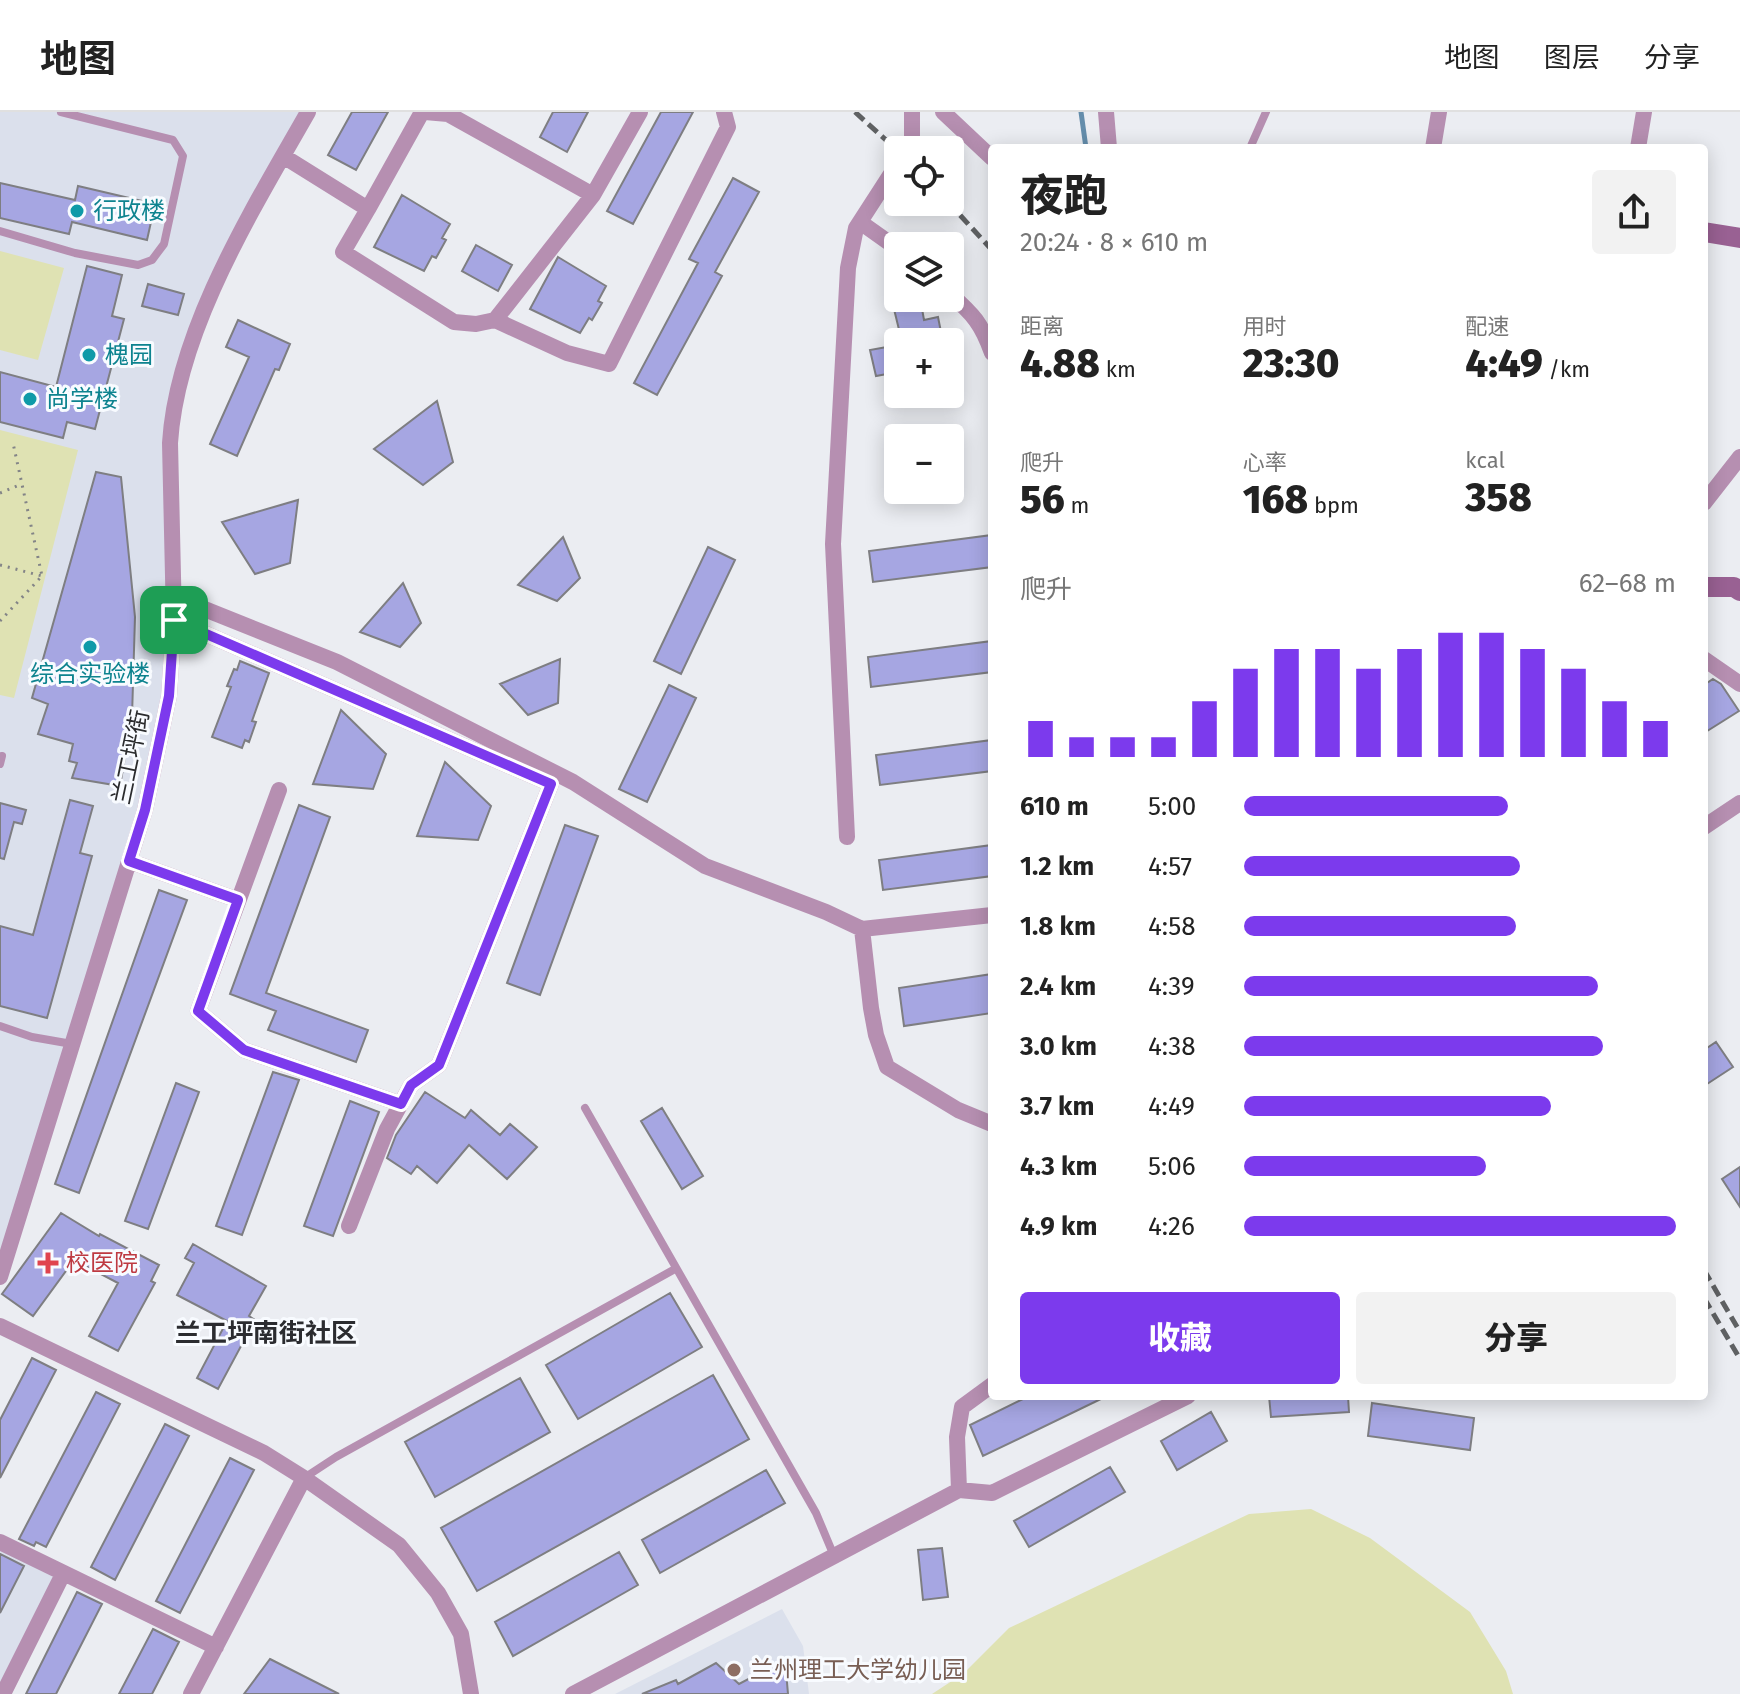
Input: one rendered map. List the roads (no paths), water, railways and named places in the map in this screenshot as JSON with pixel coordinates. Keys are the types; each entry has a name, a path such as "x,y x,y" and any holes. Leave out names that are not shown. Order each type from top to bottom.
{"street":[{"name":"兰工坪街","path":"0,1277 145,810 169,696 174,620 170,443 177,387 219,276 239,233 308,112"},
{"path":"593,195 448,114 424,112 343,252 454,322 476,324 495,320 567,353 609,364 728,127 724,112"},
{"path":"495,320 593,195 640,112"},
{"path":"912,112 912,136"},
{"path":"943,112 988,154"},
{"path":"1106,112 1109,144"},
{"path":"1434,144 1439,112"},
{"path":"1639,144 1644,112"},
{"path":"283,156 368,209"},
{"path":"847,837 833,544 839,401 848,268 860,222 884,185"},
{"path":"860,222 884,239"},
{"path":"1708,233 1740,238"},
{"path":"964,306 975,316 988,340"},
{"path":"1708,498 1740,457"},
{"path":"1708,587 1734,587 1740,591"},
{"path":"172,596 337,662 573,782 705,866 862,929 988,915"},
{"path":"174,620 551,784 439,1065 411,1085 387,1129 349,1226"},
{"path":"1708,662 1740,684"},
{"path":"279,790 198,1011 244,1050 401,1104"},
{"path":"1708,824 1740,803"},
{"path":"129,861 238,900"},
{"path":"862,929 871,1008 887,1067 958,1110 988,1122"},
{"path":"0,1326 264,1453 399,1545 438,1593 461,1634 471,1694"},
{"path":"959,1490 957,1437 962,1407 988,1388"},
{"path":"573,1694 959,1490 992,1493 1180,1400"},
{"path":"191,1694 304,1478"},
{"path":"0,1542 216,1647"},
{"path":"3,1694 63,1574"}],"lane":[{"path":"0,231 75,253 138,265 152,260 164,244 183,156 179,147 173,140 61,112"},
{"path":"1252,144 1266,112"},
{"path":"0,1026 32,1037 72,1044"},
{"path":"585,1108 816,1513 834,1556"},
{"path":"304,1478 336,1457 675,1269"}],"waterway":[{"path":"1081,112 1085,144"}],"railway":[{"path":"855,112 884,138"},
{"path":"961,216 988,246"},
{"path":"1708,1277 1740,1332"},
{"path":"1708,1305 1740,1359"}],"place":[{"name":"行政楼","path":"77,211"},
{"name":"槐园","path":"89,355"},
{"name":"尚学楼","path":"30,399"},
{"name":"综合实验楼","path":"90,647"},
{"name":"校医院","path":"48,1263"},
{"name":"兰州理工大学幼儿园","path":"734,1670"}],"district":[{"name":"兰工坪南街社区","path":"266,1333"}]}
